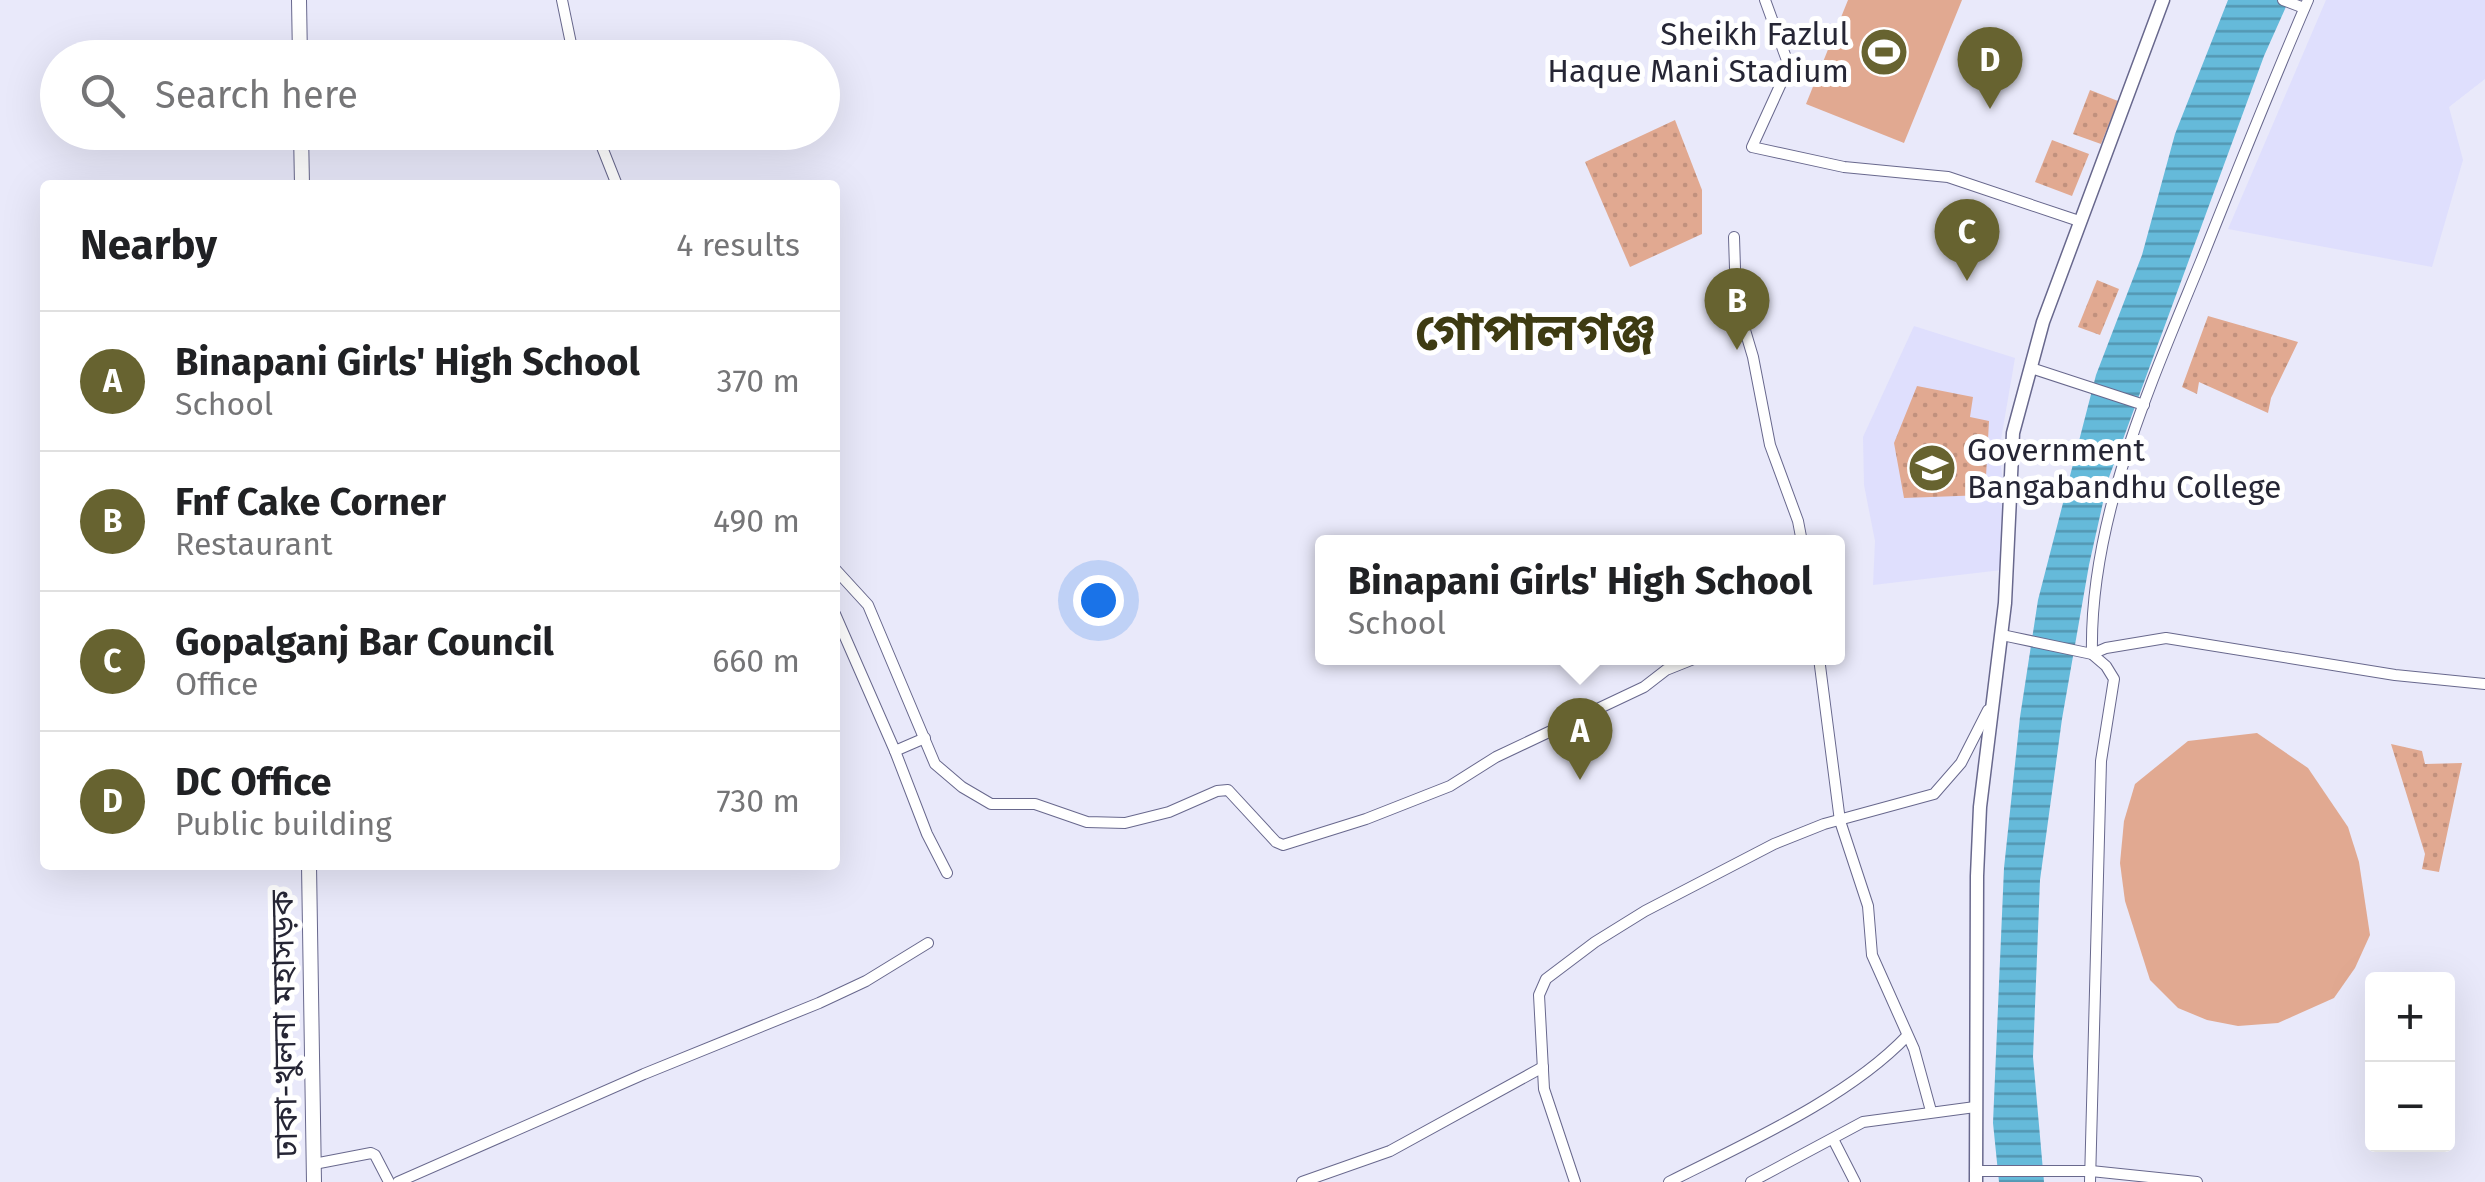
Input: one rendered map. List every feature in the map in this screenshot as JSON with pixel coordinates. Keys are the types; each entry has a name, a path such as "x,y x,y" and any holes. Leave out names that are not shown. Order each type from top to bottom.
{"highway":[{"path":"299,0 300,40"},
{"path":"301,150 302,180"},
{"name":"ঢাকা-খুলনা মহাসড়ক","path":"309,870 314,1182"}],"main road":[{"path":"1975,1176 1978,858 2002,635 2011,448 2043,322 2164,0"}],"street":[{"path":"562,0 570,40"},
{"path":"1766,0 1790,66 1752,148 1844,167 1948,177 2079,221"},
{"path":"2088,653 2096,585 2120,478 2144,405 2269,87 2306,4 2283,0"},
{"path":"603,150 615,180"},
{"path":"1734,237 1736,300 1770,444 1801,535"},
{"path":"2030,368 2144,405"},
{"path":"840,574 868,605 934,764 962,788 991,804 1035,804 1087,822 1125,823 1228,790 1276,842 1283,844 1450,786 1496,758 1644,688 1678,665"},
{"path":"840,625 898,750 927,834 947,873"},
{"path":"2002,635 2088,653 2106,666 2114,679 2101,760 2090,1176"},
{"path":"2088,653 2166,638 2394,674 2485,684"},
{"path":"1820,665 1840,821 1868,906 1872,955 1923,1076 1931,1111"},
{"path":"1576,1182 1544,1089 1541,986 1558,968 1645,912 1774,844 1934,794 1961,763 1993,700"},
{"path":"898,750 922,739"},
{"path":"398,1182 818,1003 928,943"},
{"path":"1668,1182 1768,1130 1868,1071 1907,1036"},
{"path":"1302,1182 1390,1151 1542,1067"},
{"path":"1751,1182 1863,1122 1975,1107"},
{"path":"1833,1139 1855,1182"},
{"path":"314,1164 371,1153 389,1182"},
{"path":"1975,1176 2051,1172 2197,1182"}],"shaded area":[{"name":"Sheikh Fazlul Haque Mani Stadium","path":"1848,0 1962,0 1904,143 1806,104"},
{"path":"2326,0 2485,0 2485,79 2449,107 2463,160 2432,267 2228,229"},
{"path":"2090,90 2118,101 2101,144 2073,134"},
{"path":"1675,120 1702,190 1702,234 1630,267 1585,162"},
{"path":"2052,140 2089,154 2072,196 2035,182"},
{"path":"2097,280 2119,289 2100,335 2078,327"},
{"path":"2208,316 2298,342 2271,398 2268,413 2199,382 2197,394 2182,387"},
{"name":"Government Bangabandhu College","path":"1914,326 2015,358 1999,451 2006,504 2002,570 1873,585 1875,541 1864,485 1863,437"},
{"path":"1917,386 1973,397 1970,417 1989,421 1985,495 1904,498 1894,443"},
{"path":"2257,733 2308,768 2348,827 2359,862 2370,935 2355,968 2334,998 2278,1023 2238,1026 2207,1020 2178,1008 2150,980 2125,901 2120,863 2124,821 2135,784 2188,741"},
{"path":"2391,744 2422,751 2425,764 2462,763 2439,872 2422,869 2425,854"}],"water":[{"path":"2228,0 2289,0 2264,56 2108,480 2062,719 2040,880 2033,1057 2044,1182 1999,1182 1993,1123 2004,868 2020,717 2038,600 2096,375 2142,255 2175,134"}],"place":[{"name":"Sheikh Fazlul Haque Mani Stadium","path":"1884,52"},
{"name":"DC Office","path":"1990,109"},
{"name":"Gopalganj Bar Council","path":"1967,281"},
{"name":"Fnf Cake Corner","path":"1737,350"},
{"name":"Government Bangabandhu College","path":"1932,468"},
{"name":"Binapani Girls' High School","path":"1580,780"}],"district":[{"name":"গোপালগঞ্জ","path":"1535,332"}]}
